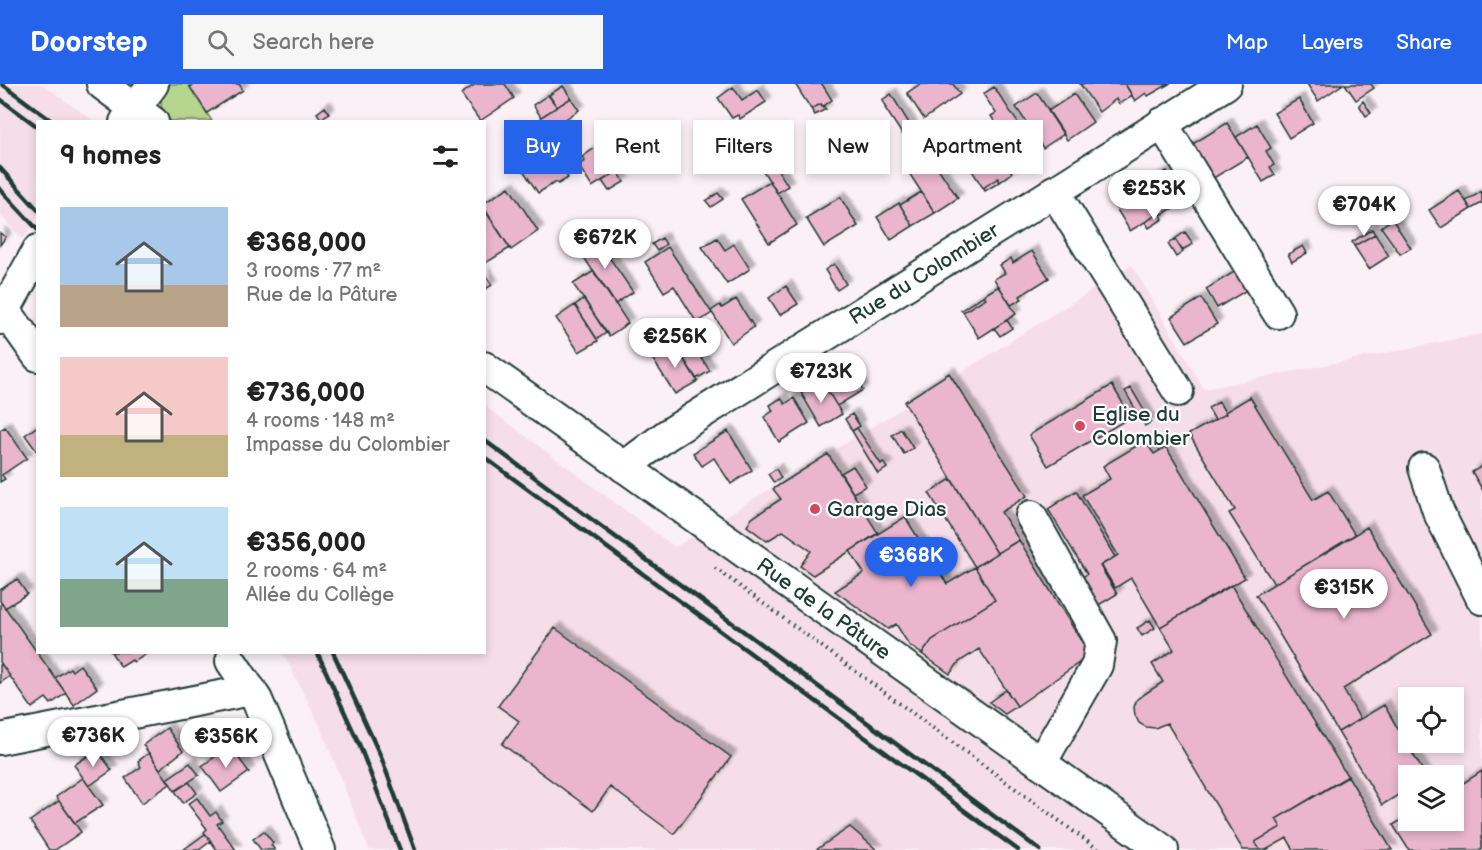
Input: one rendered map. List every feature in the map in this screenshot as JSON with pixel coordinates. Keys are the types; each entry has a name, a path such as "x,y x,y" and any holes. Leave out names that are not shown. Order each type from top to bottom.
{"street":[{"path":"102,84 137,117 153,84"},
{"name":"Rue du Colombier","path":"624,467 667,435 1221,85"},
{"path":"1162,123 1278,313"},
{"path":"1054,191 1178,391"},
{"path":"36,254 3,315 36,354"},
{"name":"Rue de la Pâture","path":"486,368 1163,850"},
{"path":"1424,468 1438,511 1482,599"},
{"path":"1031,516 1101,641 1097,665 1041,763"},
{"path":"231,661 257,700 320,850"},
{"path":"0,739 251,690"}],"path":[{"path":"709,563 1099,850"}],"shaded area":[{"path":"0,84 42,84 93,120 36,120 36,220 23,239 0,215"},
{"path":"1132,265 1204,389 1482,334 1482,850 369,850 319,724 284,654 486,654 486,407 675,547"}],"green space":[{"path":"171,84 188,84 211,120 170,120 161,102 166,88"}],"building":[{"path":"195,84 239,84 243,90 207,113 190,87"},
{"path":"476,84 505,84 514,98 479,120 461,94"},
{"path":"795,84 822,84 832,100 822,107 821,104 811,109"},
{"path":"920,84 953,84 960,94 924,119 907,93"},
{"path":"1080,84 1125,84 1132,95 1119,104 1116,99 1099,112"},
{"path":"1125,84 1169,84 1148,96 1146,93 1135,101"},
{"path":"1307,84 1343,84 1318,101"},
{"path":"1345,84 1371,84 1374,88 1356,100"},
{"path":"563,86 571,98 557,107 549,95"},
{"path":"733,87 742,100 758,90 766,102 740,119 738,115 732,118 718,98"},
{"path":"994,87 1016,120 993,120 991,116 996,113 983,94"},
{"path":"1037,93 1064,134 1043,148 1043,120 1025,120 1016,107"},
{"path":"891,94 907,120 902,120 902,134 885,108 887,107 882,100"},
{"path":"1074,94 1093,122 1067,140 1048,111"},
{"path":"548,95 557,107 541,117 533,105"},
{"path":"571,98 579,110 564,120 543,120 541,117"},
{"path":"1299,99 1313,123 1289,138 1274,113"},
{"path":"1363,101 1371,113 1366,116 1359,105"},
{"path":"821,104 826,109 815,115 811,109"},
{"path":"325,107 329,113 321,119 317,113"},
{"path":"1227,123 1248,157 1207,182 1186,148"},
{"path":"1257,124 1271,148 1266,151 1274,165 1270,167 1275,175 1263,182 1236,137"},
{"path":"594,149 594,174 613,174 592,187 582,171 582,163 585,161 582,157"},
{"path":"1167,171 1185,201 1161,215 1142,185"},
{"path":"526,174 565,174 568,178 558,184 556,182 538,193"},
{"path":"613,174 620,174 624,182 609,191 602,181"},
{"path":"765,174 780,174 788,186 777,193"},
{"path":"910,174 942,174 958,198 935,213"},
{"path":"974,174 1011,174 1000,182 998,178 983,188"},
{"path":"998,178 1000,182 985,191 983,188"},
{"path":"770,181 797,225 769,243 741,199"},
{"path":"1142,185 1160,213 1130,231 1113,203"},
{"path":"509,187 538,231 511,250 486,212 486,202"},
{"path":"1459,191 1471,209 1441,228 1429,210"},
{"path":"1482,191 1482,203 1471,209 1466,201"},
{"path":"921,192 935,213 913,226 900,205"},
{"path":"718,193 723,199 711,207 706,201"},
{"path":"840,197 858,226 824,247 806,218"},
{"path":"899,203 913,226 891,240 877,217"},
{"path":"486,211 510,248 486,263"},
{"path":"1160,213 1163,219 1149,228 1145,222"},
{"path":"1392,219 1411,248 1400,254 1381,227"},
{"path":"1372,229 1375,234 1354,246 1352,242"},
{"path":"1185,232 1193,244 1182,250 1175,239"},
{"path":"0,233 6,237 0,245"},
{"path":"1375,234 1389,256 1369,269 1354,246"},
{"path":"594,235 633,292 615,304 577,247"},
{"path":"662,238 666,244 657,251 652,244"},
{"path":"717,238 725,250 734,244 750,269 727,284 702,247"},
{"path":"1175,239 1183,252 1176,257 1168,244"},
{"path":"1303,246 1307,253 1292,262 1288,254"},
{"path":"668,247 712,313 697,323 674,286 664,292 645,262"},
{"path":"1032,251 1049,278 1020,296 1022,299 1011,305 994,279 1005,273 1000,265 1011,258 1013,263"},
{"path":"834,264 846,284 837,290 825,270"},
{"path":"1239,269 1250,288 1217,308 1206,289"},
{"path":"594,271 628,323 609,336 573,284"},
{"path":"486,276 492,285 486,289"},
{"path":"786,286 798,304 780,315 769,298"},
{"path":"999,286 1016,314 979,338 963,312 986,298 984,295"},
{"path":"984,295 986,298 963,312 961,310"},
{"path":"1201,298 1217,324 1187,342 1171,317"},
{"path":"584,299 606,333 597,339 575,305"},
{"path":"736,299 754,327 731,343 711,311 720,305 722,308"},
{"path":"575,305 598,341 579,352 556,318"},
{"path":"1007,320 1012,328 1000,336 994,328"},
{"path":"687,336 710,371 696,379 674,344"},
{"path":"674,344 698,381 675,394 652,358"},
{"path":"847,364 863,390 837,406 821,380"},
{"path":"949,373 1027,496 1001,512 1019,540 997,553 904,402"},
{"path":"821,380 842,414 821,427 801,393"},
{"name":"Eglise du Colombier","path":"1112,385 1131,417 1048,466 1029,435"},
{"path":"1131,388 1151,422 1145,426 1125,391"},
{"path":"1250,397 1313,500 1328,491 1355,535 1274,584 1229,513 1235,510 1189,434 1226,414 1225,412"},
{"path":"781,398 785,404 794,398 809,423 779,442 764,417 773,411 770,405"},
{"path":"1219,402 1226,414 1215,420 1208,408"},
{"path":"852,414 860,426 852,431 845,419"},
{"path":"5,427 27,458 2,475 5,479 0,482 0,430"},
{"path":"36,427 36,450 25,435"},
{"path":"857,428 881,464 883,462 887,468 878,474 852,431"},
{"path":"901,429 913,448 904,454 892,435"},
{"path":"728,431 752,470 731,484 714,458 702,466 693,453"},
{"path":"1145,441 1154,454 1166,447 1245,578 1160,627 1131,578 1115,588 1101,565 1118,555 1082,495 1110,479 1103,466"},
{"name":"Garage Dias","path":"828,454 878,533 813,575 800,566 811,551 783,531 767,541 747,526 752,518 781,499 773,489"},
{"path":"853,466 866,486 853,493 841,473"},
{"path":"1482,466 1482,489 1472,472"},
{"path":"776,469 781,478 774,483 768,474"},
{"path":"951,479 997,553 975,567 929,493"},
{"path":"1076,491 1115,557 1100,566 1117,594 1097,606 1081,578 1087,574 1048,509"},
{"path":"905,517 947,584 975,567 995,600 932,640 922,654 909,645 896,624 888,629 835,591 864,573 850,551"},
{"path":"1367,527 1432,634 1343,689 1360,719 1338,732 1256,595"},
{"path":"1019,540 1090,655 1017,706 979,649 959,662 950,674 922,654 932,640 995,600 975,567"},
{"path":"17,579 27,594 5,608 0,601 0,590"},
{"path":"1231,585 1348,777 1276,819 1281,827 1255,842 1260,850 1243,850 1167,723 1155,728 1146,727 1139,723 1134,707 1137,699 1163,682 1152,664 1174,650 1160,627"},
{"path":"2,603 36,654 66,693 51,704 46,698 32,708 0,662 0,605"},
{"path":"1150,620 1155,628 1142,636 1137,628"},
{"path":"555,628 731,757 674,834 610,787 593,811 502,744 519,721 498,706"},
{"path":"112,654 146,654 134,662 132,660 121,667"},
{"path":"0,665 10,676 0,683"},
{"path":"80,665 97,688 74,705 55,678 70,668 72,671"},
{"path":"1006,690 1017,706 1005,714 989,702"},
{"path":"1384,705 1398,729 1398,753 1412,753 1419,765 1398,765 1398,795 1382,805 1338,732"},
{"path":"167,728 183,751 160,769 143,745"},
{"path":"230,746 249,772 221,792 202,766"},
{"path":"97,750 112,770 89,786 74,765"},
{"path":"149,753 170,784 142,803 125,778 141,767 138,761"},
{"path":"190,763 199,775 175,791 167,779"},
{"path":"1482,771 1482,850 1409,850 1393,825 1398,822 1398,831 1464,831 1464,783"},
{"path":"1348,776 1392,850 1294,850 1287,838 1266,850 1260,850 1255,842 1281,827 1276,819"},
{"path":"83,778 103,805 75,823 56,797"},
{"path":"189,782 197,793 183,803 175,791"},
{"path":"197,798 210,816 216,812 222,821 217,824 236,850 217,850 204,832 207,829 188,804"},
{"path":"59,801 81,832 55,850 49,850 30,821"},
{"path":"850,827 877,850 816,850 832,839"},
{"path":"264,831 275,850 261,850 253,839"},
{"path":"205,834 211,841 199,850 183,850"}],"railway":[{"path":"2,84 50,120"},
{"path":"0,99 36,126"},
{"path":"0,168 36,208"},
{"path":"0,189 36,228"},
{"path":"486,441 1040,850"},
{"path":"486,458 1018,850"},
{"path":"318,654 359,744 400,850"},
{"path":"334,654 381,757 415,850"}],"place":[{"name":"Eglise du Colombier","path":"1080,426"},
{"name":"Garage Dias","path":"815,509"}]}
